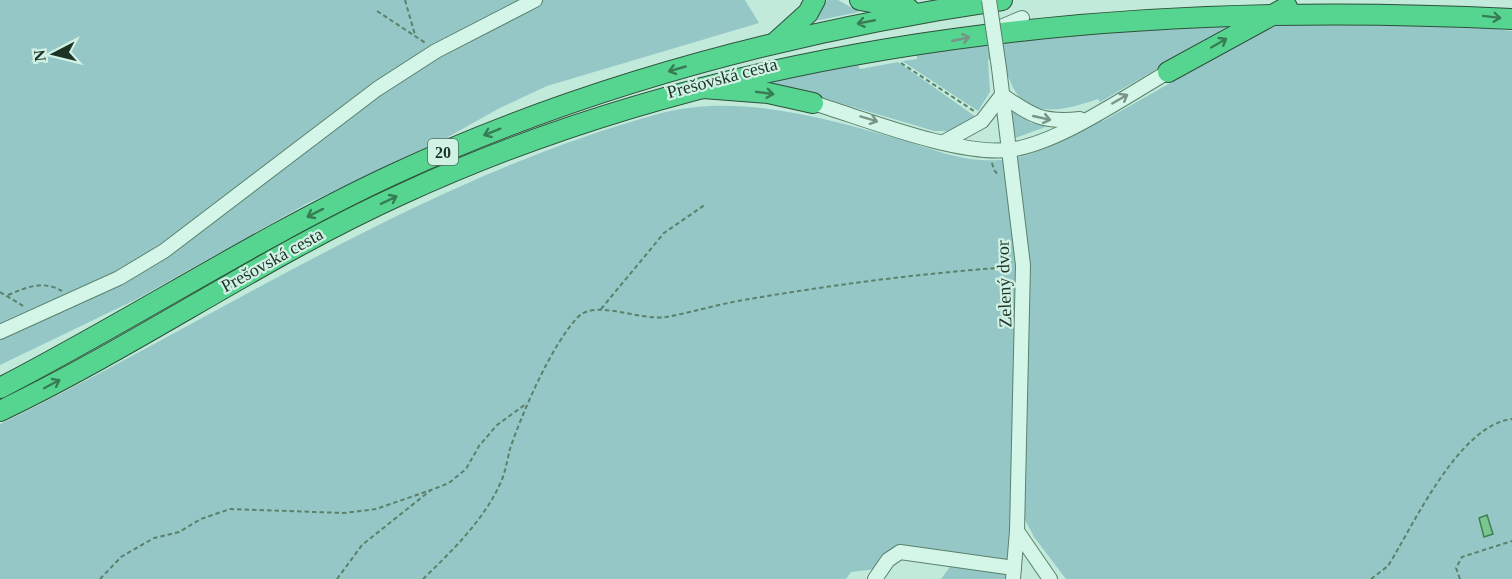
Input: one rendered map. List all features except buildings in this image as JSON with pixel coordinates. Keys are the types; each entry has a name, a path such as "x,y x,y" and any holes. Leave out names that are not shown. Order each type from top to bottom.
{"highway":[{"path":"776,42 808,13 815,0"},
{"path":"860,0 924,12"},
{"name":"Prešovská cesta","path":"0,388 290,226 402,170 506,126 623,85 776,42 924,12 1002,0"},
{"path":"1168,72 1291,4"},
{"name":"Prešovská cesta","path":"0,411 99,358 270,260 390,199 535,137 686,87 779,62 908,35 1022,18 1140,8 1291,4 1443,11 1512,19"},
{"path":"686,87 768,93 813,102"}],"street":[{"path":"0,332 34,319 119,279 164,251 334,120 436,51 535,0"},
{"name":"Zelený dvor","path":"874,579 888,560 900,552 1013,574 1017,531 1023,265 989,0"},
{"path":"813,102 944,142 990,150 1010,150 1031,145 1088,118 1168,72"},
{"path":"944,142 982,121 1002,95 1041,119 1088,118"},
{"path":"1017,531 1050,579"}],"path":[{"path":"405,0 415,35"},
{"path":"377,11 436,51"},
{"path":"897,60 977,114"},
{"path":"601,309 664,233 706,204"},
{"path":"423,579 488,507 501,483 526,404 569,328 580,315 591,309 643,318 664,317 749,299 914,275 1023,265"},
{"path":"8,295 36,285 46,284 62,291 74,301"},
{"path":"0,292 27,309 34,319"},
{"path":"100,579 121,558 154,538 179,532 201,519 230,509 344,513 376,509 449,483 466,469 479,446 497,425 526,404"},
{"path":"1371,579 1388,566 1435,489 1461,452 1491,425 1512,419"},
{"path":"337,579 362,545 431,490"},
{"path":"1460,579 1456,568 1462,557 1512,541"}],"shaded area":[{"path":"0,0 745,0 759,23 547,86 498,109 441,141 308,203 137,299 0,365"},
{"path":"827,0 838,0 859,12 815,21"},
{"path":"1250,15 1100,102 1098,99 1059,109 1047,110 1025,102 1007,78 1005,58 988,60 990,92 978,111 902,61 917,59 917,54 1010,32"},
{"path":"1271,22 1449,24 1512,31 1512,579 1066,579 1034,537 1021,512 1010,556 1003,562 902,548 877,569 851,572 846,579 0,579 0,424 322,254 486,175 571,142 658,114 688,108 718,106 780,110 870,131 966,158 1009,159 1034,153 1101,118 1103,121 1218,56"},
{"path":"898,62 976,117 951,131 934,131 816,96 758,85 814,69 858,65 860,69"},
{"path":"1010,108 1031,123 1048,126 1015,138"},
{"path":"952,564 1004,572 1006,579 941,579"}]}
